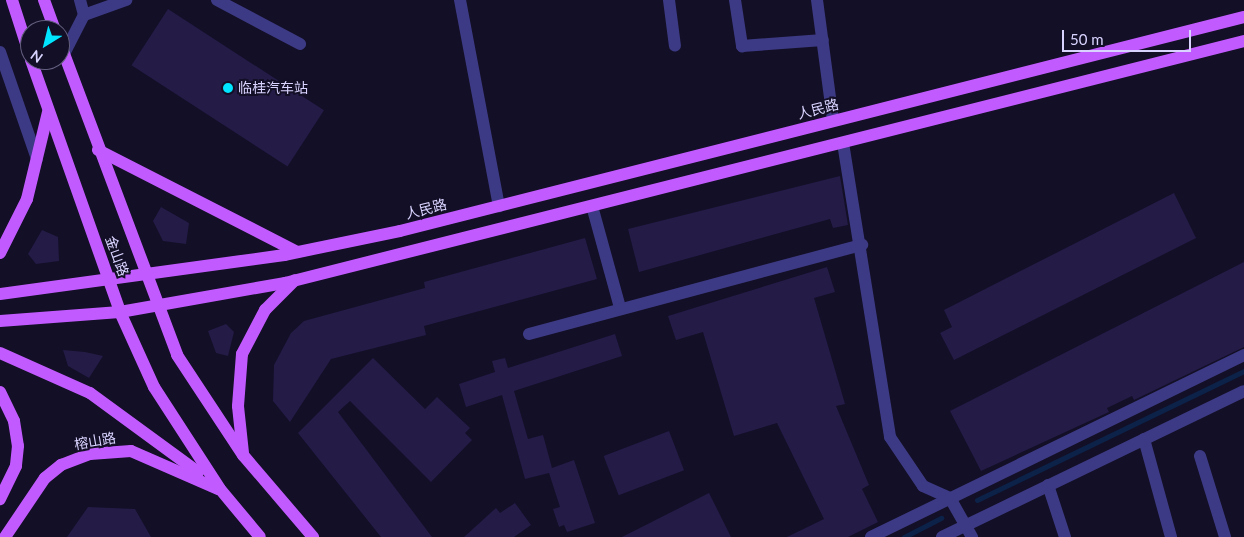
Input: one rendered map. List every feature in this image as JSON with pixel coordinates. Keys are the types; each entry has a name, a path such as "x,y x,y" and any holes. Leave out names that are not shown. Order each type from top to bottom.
{"main road":[{"path":"12,0 20,25"},
{"path":"44,0 51,20"},
{"name":"人民路","path":"0,294 148,275 297,252 400,231 1244,17"},
{"path":"0,321 120,312 155,304 295,280 406,254 1244,42"},
{"name":"金山路","path":"34,70 120,312 154,387 195,454 220,489"},
{"name":"金山路","path":"69,70 98,150 148,275 155,304 177,355 243,455 313,537"},
{"path":"0,253 27,200 48,112"},
{"path":"98,150 297,252"},
{"path":"243,455 238,406 242,354 265,310 295,280"},
{"path":"0,353 90,393 220,489 260,537"},
{"path":"0,392 14,420 18,446 16,466 0,499"},
{"name":"榕山路","path":"5,537 45,478 61,465 90,454 130,451 220,489"}],"street":[{"path":"80,0 84,15"},
{"path":"70,37 84,15 126,0"},
{"path":"217,0 300,44"},
{"path":"460,0 499,206"},
{"path":"669,0 675,46"},
{"path":"735,0 742,46 823,40"},
{"path":"817,0 833,120"},
{"path":"0,52 36,159"},
{"path":"843,143 862,245 890,437 922,486 950,498 963,526 972,537"},
{"path":"592,206 620,308"},
{"path":"530,334 620,308 862,245"},
{"path":"871,537 1244,355"},
{"path":"942,537 1244,391"},
{"path":"1144,439 1171,537"},
{"path":"1200,456 1225,537"},
{"path":"1048,485 1065,537"}],"building":[{"name":"临桂汽车站","path":"168,9 324,110 288,166 132,65"},
{"path":"840,176 848,225 833,228 830,219 639,272 628,229"},
{"path":"1174,193 1196,238 954,360 940,333 952,327 944,310"},
{"path":"161,207 189,223 186,244 163,241 153,221"},
{"path":"42,230 58,237 59,261 36,264 28,254"},
{"path":"585,238 597,279 424,326 426,335 331,359 290,422 273,401 274,365 291,333 304,321 425,288 424,282"},
{"path":"1244,262 1244,347 1134,400 1132,396 1107,408 1109,412 981,471 950,411"},
{"path":"827,267 835,292 814,298 845,404 836,406 869,485 862,489 878,522 848,537 787,537 824,519 777,423 734,436 703,332 676,340 668,316"},
{"path":"226,324 234,332 228,356 216,353 208,331"},
{"path":"615,334 622,356 514,391 528,439 543,435 552,468 574,460 595,523 567,532 564,525 559,527 553,509 560,507 549,473 525,479 502,395 466,407 459,384 495,372 492,361 505,358 508,368"},
{"path":"63,350 103,356 89,378 68,366"},
{"path":"373,358 425,409 437,397 470,428 465,433 472,440 431,482 350,401 338,412 432,537 381,537 298,433"},
{"path":"669,431 684,470 619,495 604,456"},
{"path":"709,493 731,537 622,537"},
{"path":"515,503 531,525 514,537 464,537 496,508 500,513"},
{"path":"88,507 135,509 151,537 67,537"}],"waterway":[{"path":"977,500 1244,371"},
{"path":"904,537 941,518"}],"place":[{"name":"临桂汽车站","path":"228,88"}]}
